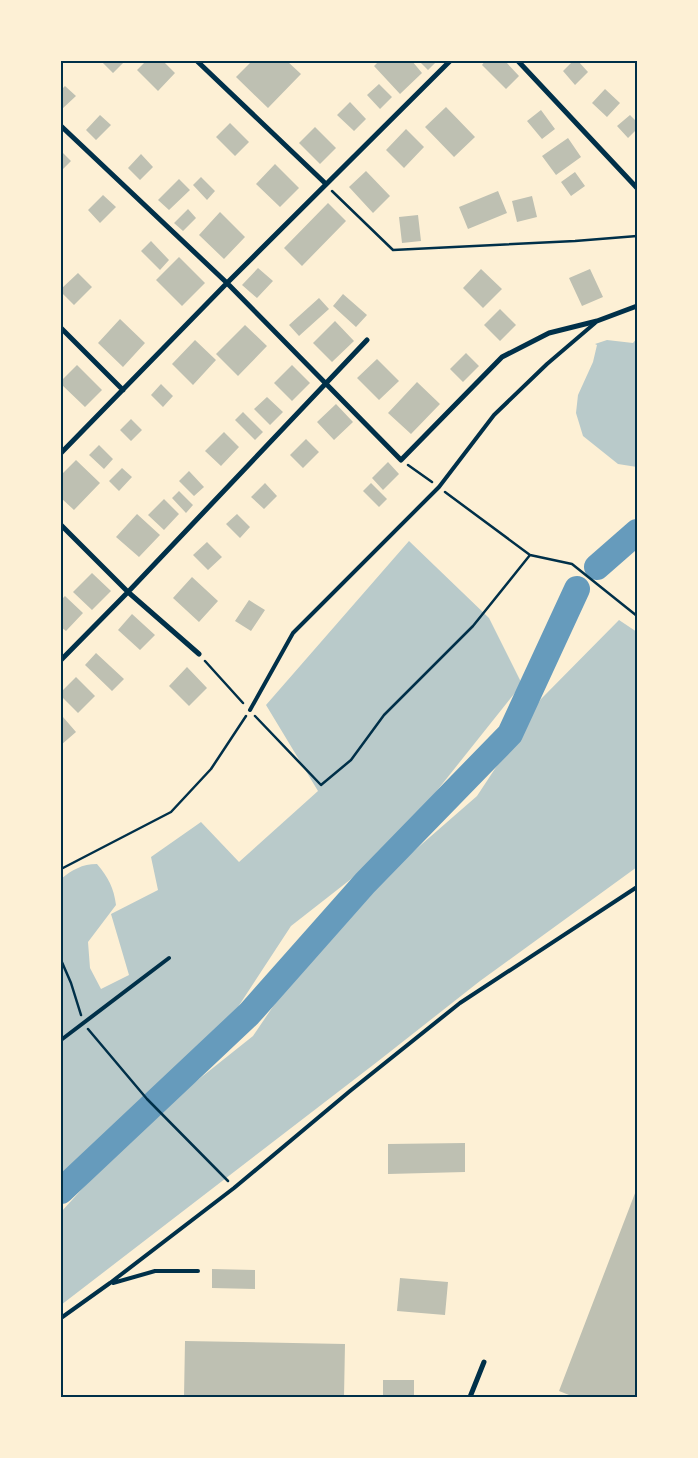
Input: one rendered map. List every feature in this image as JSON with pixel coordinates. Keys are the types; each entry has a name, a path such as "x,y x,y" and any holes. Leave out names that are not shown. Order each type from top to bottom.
{"street":[{"path":"197,61 326,184"},
{"path":"61,452 124,390 226,283 450,61"},
{"path":"518,61 637,188"},
{"path":"61,126 226,283 401,460 502,357 549,333 597,321 637,306"},
{"path":"61,328 124,390"},
{"path":"61,660 368,340"},
{"path":"61,525 128,592 199,654"},
{"path":"470,1397 484,1362"}],"lane":[{"path":"250,710 293,633 439,487 494,415 547,364 597,321"},
{"path":"61,1318 234,1188 350,1091 460,1003 637,887"},
{"path":"61,1040 169,958"},
{"path":"110,1283 155,1271 198,1271"}],"path":[{"path":"326,184 393,250 637,236"},
{"path":"401,460 530,555 572,564 637,616"},
{"path":"199,654 321,786 351,760 384,714 473,626 530,555"},
{"path":"61,870 171,812 210,769 250,710"},
{"path":"61,960 71,982 84,1023 147,1099 234,1188"}],"shaded area":[{"path":"637,338 637,467 618,464 583,436 576,413 578,395 593,362 597,345 595,344 607,340 633,343"},
{"path":"409,541 489,618 522,684 392,847 291,926 238,1007 157,1092 61,1179 61,879 78,868 97,864 110,883 116,905 88,942 90,968 101,989 129,975 111,914 158,890 151,857 201,822 239,862 318,791 266,705"},
{"path":"619,620 637,632 637,867 480,981 61,1305 61,1212 140,1126 253,1036 312,949 360,898 477,796 541,699"}],"building":[{"path":"101,61 125,61 113,73"},
{"path":"146,61 163,61 175,73 158,91 137,70"},
{"path":"252,61 287,61 301,74 268,108 236,77"},
{"path":"379,61 412,61 422,73 400,94 374,66"},
{"path":"419,61 437,61 428,70"},
{"path":"485,61 505,61 519,76 506,89 482,65"},
{"path":"573,61 578,61 588,72 575,85 563,71"},
{"path":"379,84 392,97 380,109 367,95"},
{"path":"65,86 76,96 62,109 61,90"},
{"path":"605,89 620,103 607,117 592,103"},
{"path":"350,102 366,119 354,131 337,115"},
{"path":"446,107 475,137 454,157 425,127"},
{"path":"541,110 555,129 542,139 527,121"},
{"path":"100,115 111,125 96,140 86,130"},
{"path":"630,115 637,122 637,129 628,138 617,126"},
{"path":"230,123 249,142 235,156 216,137"},
{"path":"315,127 336,148 320,164 299,143"},
{"path":"406,129 424,147 404,168 386,150"},
{"path":"568,138 581,157 556,175 542,156"},
{"path":"61,151 71,161 61,171"},
{"path":"141,154 153,167 140,180 128,168"},
{"path":"275,164 299,188 280,207 256,184"},
{"path":"366,171 390,196 373,213 349,187"},
{"path":"575,172 585,186 571,196 561,182"},
{"path":"201,177 215,191 207,200 193,185"},
{"path":"179,179 190,190 169,210 158,200"},
{"path":"498,191 507,213 468,229 459,207"},
{"path":"103,195 116,207 100,223 88,210"},
{"path":"532,196 537,217 517,222 512,201"},
{"path":"328,203 346,221 302,266 284,248"},
{"path":"188,209 196,218 183,231 174,223"},
{"path":"220,212 245,237 224,259 199,235"},
{"path":"418,215 421,241 402,243 399,217"},
{"path":"151,241 169,260 160,270 141,251"},
{"path":"179,257 205,283 182,306 156,280"},
{"path":"258,268 273,281 257,298 242,285"},
{"path":"481,269 502,289 483,308 463,288"},
{"path":"590,269 603,297 582,306 569,278"},
{"path":"78,273 92,287 74,305 61,292 61,289"},
{"path":"343,294 367,315 356,327 333,306"},
{"path":"319,298 329,309 299,336 289,325"},
{"path":"500,309 516,325 500,341 484,325"},
{"path":"120,319 145,343 123,367 98,343"},
{"path":"335,321 354,341 332,362 313,343"},
{"path":"245,325 267,346 238,376 216,354"},
{"path":"195,340 216,360 193,385 172,364"},
{"path":"466,353 479,366 463,382 450,369"},
{"path":"377,359 399,381 379,400 357,378"},
{"path":"77,365 102,390 85,407 61,384 61,381"},
{"path":"292,365 310,383 292,401 274,383"},
{"path":"417,382 440,404 411,434 388,413"},
{"path":"161,384 173,396 163,407 151,395"},
{"path":"267,397 283,412 270,425 254,409"},
{"path":"336,404 353,422 334,440 317,422"},
{"path":"243,412 263,432 255,440 235,420"},
{"path":"131,419 142,430 131,441 120,430"},
{"path":"224,432 239,447 221,466 205,451"},
{"path":"306,439 319,452 303,468 290,455"},
{"path":"99,445 113,459 104,469 89,455"},
{"path":"76,460 100,483 74,510 61,498 61,475"},
{"path":"388,462 399,474 383,490 372,478"},
{"path":"122,468 132,477 119,491 109,481"},
{"path":"189,471 204,487 194,496 179,481"},
{"path":"265,483 277,496 264,509 251,497"},
{"path":"371,483 387,499 379,507 363,491"},
{"path":"179,491 193,505 186,513 172,498"},
{"path":"164,499 179,514 164,530 148,515"},
{"path":"137,514 160,535 139,557 116,537"},
{"path":"237,514 250,527 240,538 226,524"},
{"path":"207,542 222,557 208,570 193,555"},
{"path":"92,573 111,591 92,610 73,592"},
{"path":"192,577 218,601 199,622 173,598"},
{"path":"65,596 83,613 66,631 61,627 61,600"},
{"path":"249,600 265,610 251,631 235,621"},
{"path":"132,614 155,635 140,650 118,630"},
{"path":"96,653 124,679 112,691 85,665"},
{"path":"187,667 207,688 189,706 169,686"},
{"path":"76,677 95,696 78,713 61,696 61,692"},
{"path":"63,717 76,732 61,745 61,719"},
{"path":"465,1143 465,1172 388,1174 388,1144"},
{"path":"637,1188 637,1397 574,1397 559,1391"},
{"path":"212,1269 255,1270 255,1289 212,1288"},
{"path":"400,1278 448,1282 445,1315 397,1311"},
{"path":"185,1341 345,1344 344,1397 184,1397"},
{"path":"383,1380 414,1380 414,1397 383,1397"}],"waterway":[{"path":"597,567 637,532"},
{"path":"61,1191 249,1014 365,883 510,734 577,589"}]}
